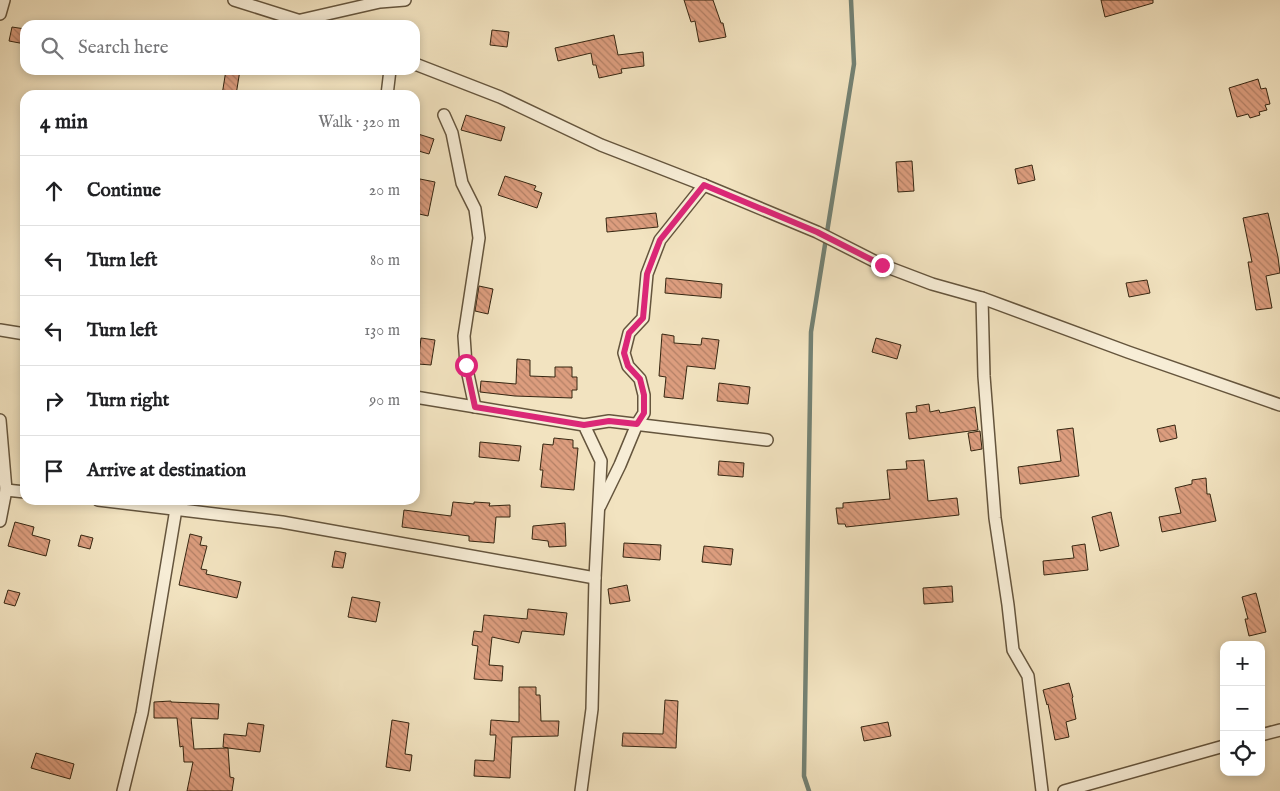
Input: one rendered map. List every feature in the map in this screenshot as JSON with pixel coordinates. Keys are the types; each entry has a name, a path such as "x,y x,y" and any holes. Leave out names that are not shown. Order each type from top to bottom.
{"street":[{"path":"0,14 4,0"},
{"path":"234,0 301,20 380,2 405,0"},
{"path":"420,66 500,97 601,145 817,232 882,265 932,284 982,298 1280,405"},
{"path":"388,90 389,75"},
{"path":"444,115 452,133 462,183 474,209 478,238 464,336 466,365 475,407"},
{"path":"598,510 637,424 644,413 644,395 640,379 628,366 624,353 629,333 643,318 647,274 660,240 704,185"},
{"path":"982,298 984,376 996,518 1013,650 1028,676 1042,791"},
{"path":"0,340 0,330 20,333"},
{"path":"420,398 584,425 609,421 767,440"},
{"path":"0,420 6,490 0,521"},
{"path":"581,791 592,709 595,578 601,461 584,425"},
{"path":"6,490 20,491"},
{"path":"141,505 282,522 595,578"},
{"path":"124,790 142,713 176,509"},
{"path":"1265,734 1280,730"},
{"path":"1064,791 1220,747"}],"building":[{"path":"684,0 713,0 721,23 723,23 726,37 699,42 695,21 691,22"},
{"path":"1101,0 1153,0 1153,3 1105,17"},
{"path":"12,27 20,28 20,43 9,41"},
{"path":"492,30 509,32 507,47 490,45"},
{"path":"614,35 618,55 643,52 644,66 621,69 622,73 599,78 596,65 593,65 591,53 558,61 555,48"},
{"path":"225,75 239,75 237,90 223,90"},
{"path":"1258,79 1261,89 1266,88 1270,104 1265,105 1267,110 1259,112 1260,115 1250,118 1248,114 1237,117 1229,88"},
{"path":"466,115 505,127 501,141 461,130"},
{"path":"420,135 434,139 429,154 420,151"},
{"path":"912,161 914,191 898,192 896,162"},
{"path":"1032,165 1035,180 1018,184 1015,169"},
{"path":"505,176 536,186 534,190 542,193 537,208 498,195"},
{"path":"420,179 435,182 428,216 420,214"},
{"path":"656,213 658,227 607,232 606,218"},
{"path":"1268,213 1280,273 1266,276 1272,308 1256,310 1248,262 1252,262 1243,218"},
{"path":"666,278 722,284 721,298 665,293"},
{"path":"1147,280 1150,293 1129,297 1126,283"},
{"path":"479,286 493,289 488,314 475,311"},
{"path":"662,334 674,336 674,343 701,345 702,338 719,340 715,369 687,366 683,399 664,397 666,377 659,376"},
{"path":"421,338 435,340 431,365 420,364"},
{"path":"876,338 901,345 897,359 872,352"},
{"path":"517,359 530,360 530,376 555,377 555,367 572,367 572,377 577,377 577,390 572,390 572,398 515,396 480,392 481,381 516,384"},
{"path":"719,383 750,387 748,404 717,401"},
{"path":"929,404 930,412 939,410 940,413 975,407 978,430 909,439 906,413 917,412 916,406"},
{"path":"1175,425 1177,438 1160,442 1157,429"},
{"path":"1073,428 1079,476 1020,484 1018,467 1061,461 1057,430"},
{"path":"980,431 982,449 971,451 968,433"},
{"path":"554,438 573,440 573,448 578,448 574,490 541,487 543,470 540,470 543,444 553,445"},
{"path":"480,442 521,446 519,461 479,457"},
{"path":"924,460 928,501 957,498 959,515 846,527 845,524 838,524 836,508 843,508 843,503 890,499 887,470 907,469 906,461"},
{"path":"719,461 744,463 743,477 718,475"},
{"path":"1206,478 1207,494 1210,494 1216,521 1162,532 1159,517 1181,513 1175,488 1192,484 1192,480"},
{"path":"453,502 490,503 489,506 510,505 510,517 496,517 494,543 469,541 469,536 402,527 404,510 451,516"},
{"path":"1111,512 1119,546 1100,551 1092,517"},
{"path":"15,522 34,527 32,535 50,540 46,556 8,546"},
{"path":"565,523 566,546 549,547 548,541 532,539 533,526"},
{"path":"190,534 202,537 200,545 207,546 201,569 207,570 206,574 241,582 237,598 179,585"},
{"path":"81,535 93,538 90,549 78,546"},
{"path":"624,543 661,545 660,560 623,557"},
{"path":"1085,544 1088,570 1044,575 1043,561 1074,558 1072,546"},
{"path":"704,546 733,549 731,565 702,562"},
{"path":"335,551 346,553 343,568 332,567"},
{"path":"627,585 630,601 610,604 608,589"},
{"path":"952,586 953,602 924,604 923,588"},
{"path":"8,590 20,593 15,606 4,603"},
{"path":"1256,593 1266,632 1249,636 1245,619 1248,619 1242,597"},
{"path":"352,597 380,602 376,622 348,617"},
{"path":"528,609 567,613 564,635 522,631 519,643 492,637 489,665 503,666 502,681 474,679 478,646 472,645 474,631 482,632 484,615 527,619"},
{"path":"1069,683 1076,719 1066,722 1069,737 1055,740 1048,704 1043,690"},
{"path":"519,687 536,687 536,695 540,695 541,721 559,721 558,736 512,737 510,778 474,776 475,760 494,761 496,735 490,735 491,720 519,722"},
{"path":"665,700 678,701 676,748 622,746 623,733 663,734"},
{"path":"171,701 219,704 218,719 191,718 194,749 228,748 230,777 234,778 232,791 187,791 193,762 184,762 183,746 180,747 177,718 154,718 154,702"},
{"path":"392,720 409,723 405,754 412,755 410,771 386,767"},
{"path":"888,722 891,736 864,741 861,727"},
{"path":"248,723 264,725 260,752 223,747 224,734 246,736"},
{"path":"36,753 74,764 70,779 31,768"}],"waterway":[{"path":"809,791 804,776 811,332 854,64 851,0"}],"route":[{"path":"466,365 475,407 584,425 609,421 637,424 644,413 644,395 640,379 628,366 624,353 629,333 643,318 647,274 660,240 704,185 817,232 882,265"}]}
